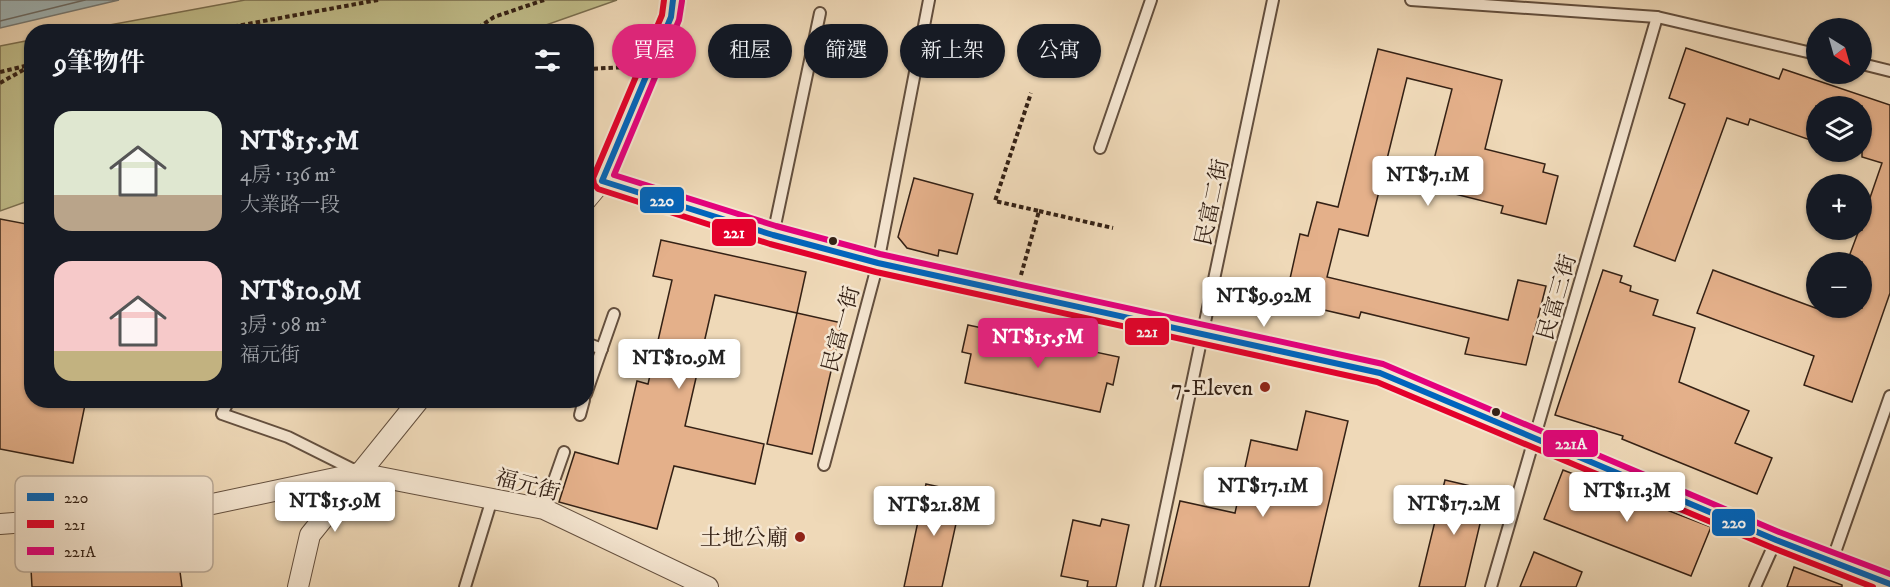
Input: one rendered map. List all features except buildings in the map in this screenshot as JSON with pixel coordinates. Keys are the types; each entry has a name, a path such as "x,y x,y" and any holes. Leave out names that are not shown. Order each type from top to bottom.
{"street":[{"path":"668,24 674,0"},
{"path":"594,190 602,181 646,78"},
{"path":"602,181 773,235 878,263 1380,373 1776,540 1890,584"},
{"path":"298,587 310,535 412,408"},
{"path":"213,504 359,472"},
{"name":"福元街","path":"359,472 544,509 708,587"},
{"path":"0,524 15,523"}],"lane":[{"name":"民富一街","path":"824,465 878,263 929,0"},
{"path":"1100,148 1151,0"},
{"name":"民富二街","path":"1149,587 1273,0"},
{"path":"1411,0 1657,17 1806,52"},
{"path":"773,235 820,13"},
{"name":"民富三街","path":"1491,587 1657,17"},
{"path":"1872,66 1890,71"},
{"path":"594,372 614,314"},
{"path":"594,346 602,349"},
{"path":"1832,561 1890,396"},
{"path":"225,408 222,414 288,436 359,472"},
{"path":"580,415 582,408"},
{"path":"544,509 564,452"},
{"path":"465,587 492,499"},
{"path":"1755,587 1776,540"}],"path":[{"path":"248,24 378,0"},
{"path":"484,24 494,17 543,0"},
{"path":"0,72 24,67"},
{"path":"594,69 612,68"},
{"path":"0,82 24,69"},
{"path":"1031,93 995,201 1113,228"},
{"path":"1016,293 1039,211"}],"shaded area":[{"path":"245,0 617,0 549,24 115,24"},
{"path":"24,41 24,202 0,211 0,46"}],"water":[{"path":"0,0 119,0 0,28"}],"transit line":[{"name":"221","path":"594,176 662,15 664,0"},
{"name":"220","path":"673,0 671,17 602,181 773,235 878,263 1380,373 1776,540 1890,584"},
{"name":"221A","path":"682,1 679,20 614,175 776,226 880,254 1383,364 1779,532 1890,574"},
{"name":"221","path":"594,184 598,189 770,244 876,272 1377,382 1773,548 1873,587"}],"place":[{"name":"7-Eleven","path":"1265,387"},
{"name":"土地公廟","path":"800,537"}]}
